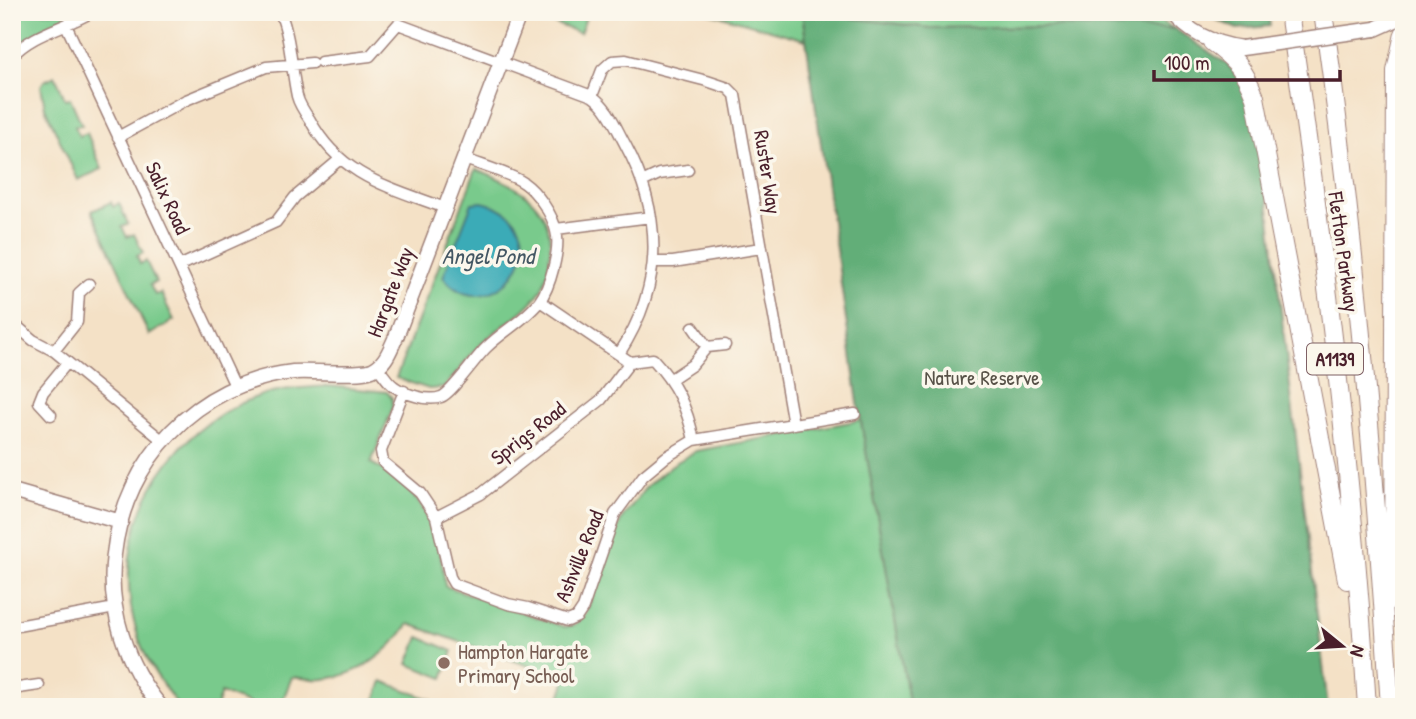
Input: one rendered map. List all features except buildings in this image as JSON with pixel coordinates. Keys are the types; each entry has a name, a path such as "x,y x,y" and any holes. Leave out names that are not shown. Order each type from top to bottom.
{"highway":[{"name":"Fletton Parkway","path":"1289,12 1332,331 1350,495 1367,707"},
{"name":"Fletton Parkway","path":"1323,12 1360,311 1392,707"},
{"path":"1392,707 1396,71 1404,34"},
{"path":"1212,41 1237,61 1246,74 1255,97 1365,673"}],"street":[{"path":"12,56 23,44 35,37 92,12"},
{"path":"280,12 298,99 318,136 339,160 385,186 445,208"},
{"path":"118,137 186,100 266,67 370,56 398,24 403,12"},
{"name":"Hargate Way","path":"161,707 148,692 124,645 116,608 112,565 130,494 144,466 162,440 199,408 236,388 292,372 363,372 377,367 387,356 520,12"},
{"path":"1171,14 1186,27 1212,41 1242,47 1376,29 1404,16"},
{"path":"398,24 592,96 604,104 634,160 647,194 651,217 653,262 646,301 632,333 618,354"},
{"name":"Salix Road","path":"66,25 236,388"},
{"name":"Ruster Way","path":"592,96 602,70 612,61 626,60 728,88 735,95 793,424"},
{"path":"377,367 392,386 426,398 442,397 450,391 480,353 540,301 550,279 557,251 556,229 538,198 524,182 465,159"},
{"path":"179,266 276,222 295,197 339,160"},
{"path":"642,182 659,174 688,170"},
{"path":"556,229 651,217"},
{"path":"653,262 673,262 761,248"},
{"path":"54,351 77,322 79,293 89,284"},
{"path":"540,301 630,362 653,359 671,379 690,419 694,440"},
{"path":"12,322 33,340 54,351 162,440"},
{"path":"693,327 707,347"},
{"path":"671,379 692,365 707,347 725,345"},
{"name":"Sprigs Road","path":"436,517 481,494 601,400 630,362"},
{"path":"51,415 39,402 43,392 67,363"},
{"name":"Ashville Road","path":"404,391 381,451 383,462 420,493 436,517 454,584 508,604 568,621 577,617 583,608 615,514 643,476 666,457 694,440 855,414"},
{"path":"12,491 121,522"},
{"path":"12,627 116,608"},
{"path":"12,689 39,685"}],"green space":[{"path":"12,12 82,12 39,31 12,51"},
{"path":"541,12 588,12 580,33 539,18"},
{"path":"707,12 802,12 806,40"},
{"name":"Nature Reserve","path":"802,12 930,28 1057,26 1175,29 1227,64 1245,86 1260,133 1328,707 910,707 859,410"},
{"path":"807,12 1142,12 1175,29 1057,26 930,28"},
{"path":"1200,12 1268,12 1270,26 1237,29"},
{"path":"55,76 65,99 70,98 82,125 75,126 79,136 87,133 102,169 78,180 45,108 41,86 44,81"},
{"path":"476,169 516,188 537,206 549,232 548,269 541,290 528,306 481,344 443,388 429,389 396,378"},
{"path":"111,202 113,207 119,203 128,224 122,227 127,237 134,234 143,253 137,256 140,264 146,261 156,282 150,285 155,295 161,293 174,320 149,335 92,211"},
{"path":"328,386 387,392 392,398 393,407 371,463 404,486 426,514 439,547 445,586 565,627 574,625 585,615 622,518 647,486 672,465 696,451 861,420 910,707 557,707 566,679 409,624 383,653 350,673 324,679 292,677 280,707 258,707 221,693 216,707 179,707 149,663 137,633 130,596 130,559 137,523 150,490 170,460 195,434 225,412 267,393"},
{"path":"419,637 453,651 443,678 408,664"},
{"path":"382,681 432,700 429,707 373,707"}],"water":[{"name":"Angel Pond","path":"482,202 508,214 521,231 523,251 516,271 502,286 484,294 463,292 443,277 472,203"}],"place":[{"name":"Hampton Hargate Primary School","path":"444,663"}]}
